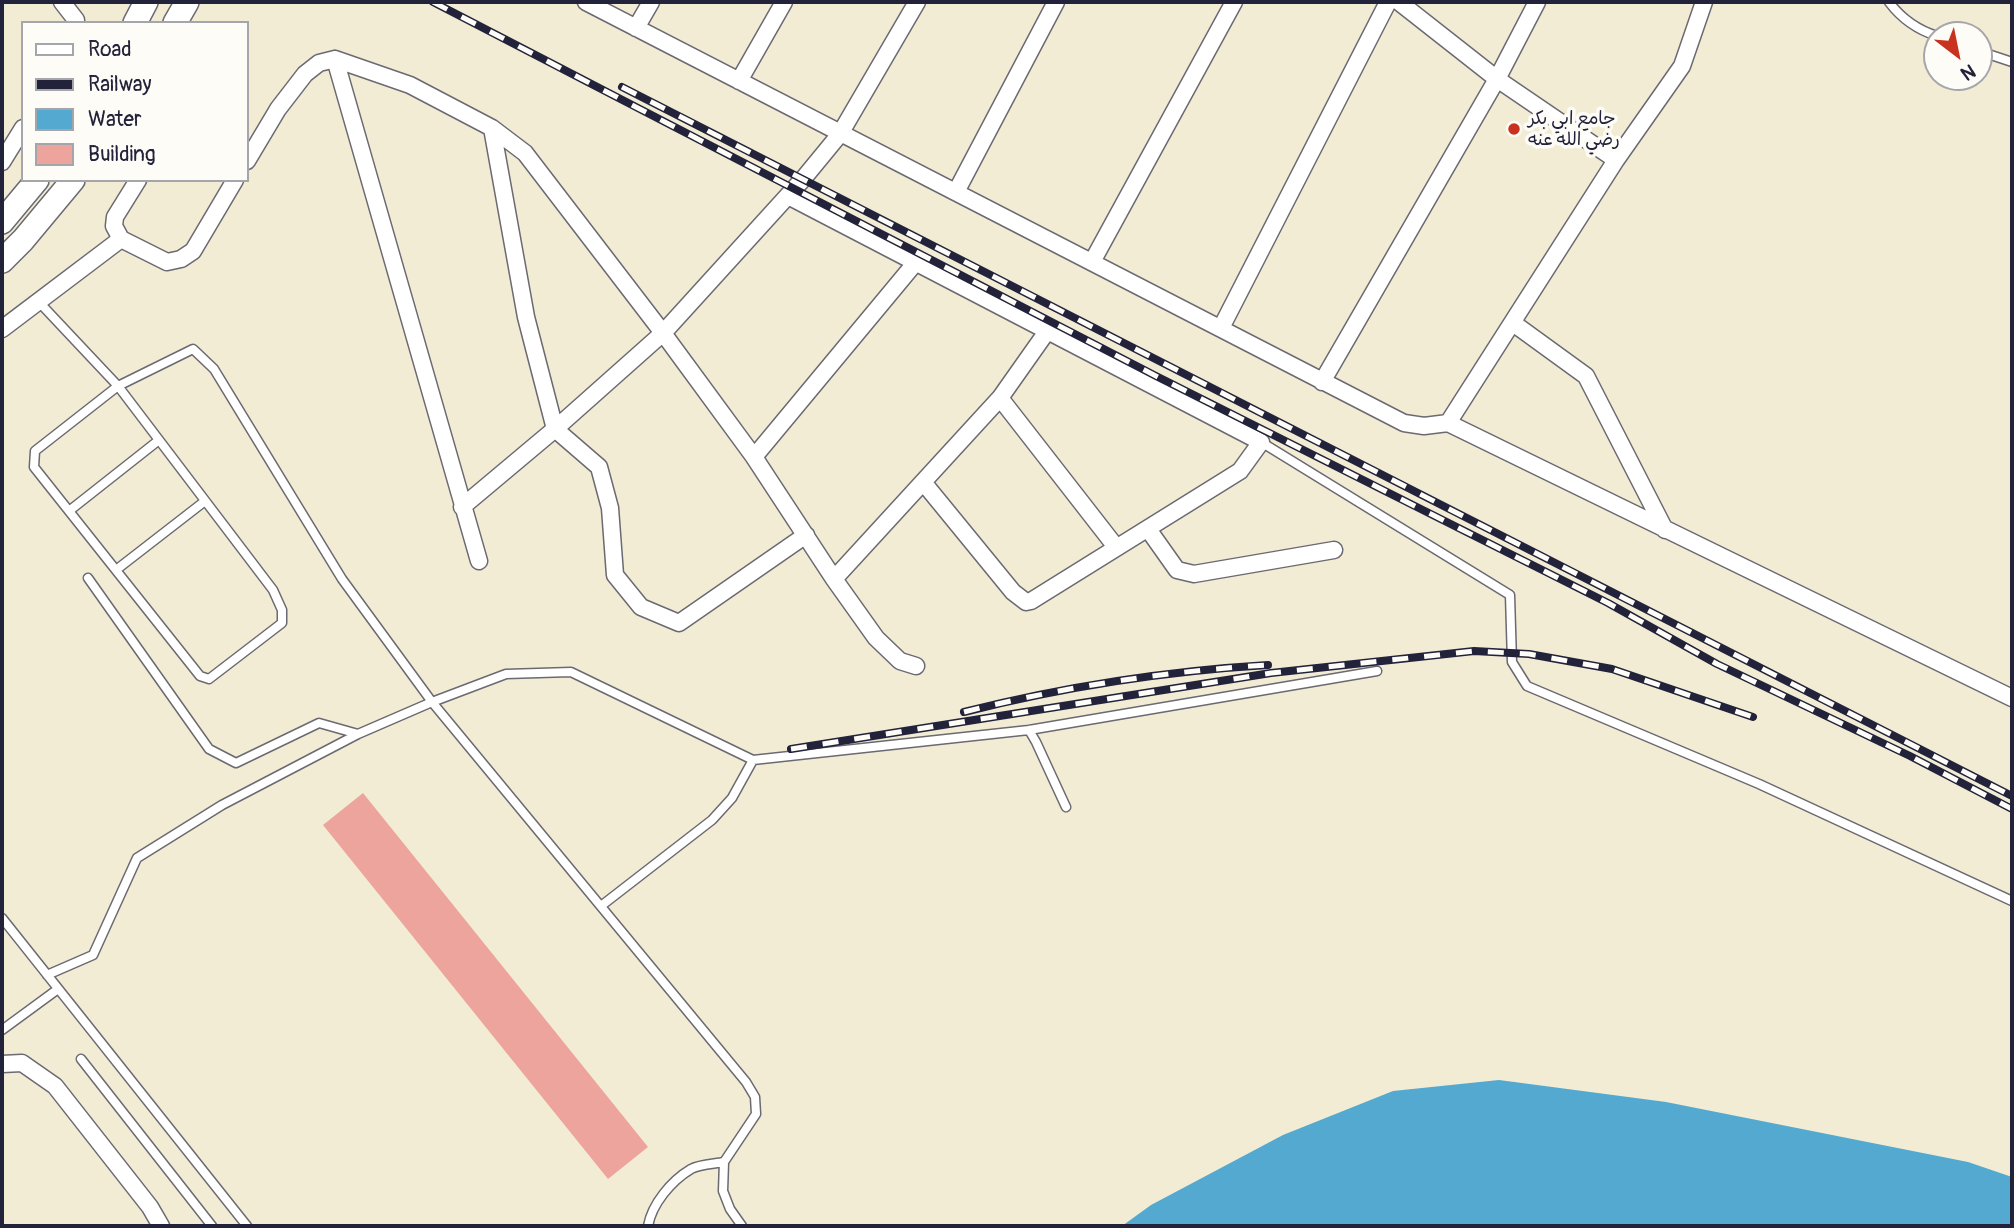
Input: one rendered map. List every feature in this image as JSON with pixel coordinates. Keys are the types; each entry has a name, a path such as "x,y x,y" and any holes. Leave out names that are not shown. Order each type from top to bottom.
{"main road":[{"path":"136,21 146,2"},
{"path":"176,21 187,2"},
{"path":"2,222 35,182"},
{"path":"2,261 71,182"}],"street":[{"path":"62,2 76,21"},
{"path":"586,2 1405,423 1424,426 1448,423 2012,698"},
{"path":"636,28 651,2"},
{"path":"738,81 784,2"},
{"path":"462,507 663,334 788,196 840,134 916,2"},
{"path":"956,192 1056,2"},
{"path":"1092,262 1234,2"},
{"path":"1221,328 1388,2"},
{"path":"1399,2 1497,79 1616,160"},
{"path":"1322,382 1497,79 1537,2"},
{"path":"1448,423 1616,160 1682,65 1704,2"},
{"path":"335,59 479,561"},
{"path":"248,159 278,109 305,74 319,63 335,59 410,85 492,128 525,153 754,457 876,638 900,661 916,666"},
{"path":"492,128 526,317 555,429 599,467 610,508 615,575 641,607 679,623 806,535"},
{"path":"2,162 21,131"},
{"path":"137,182 115,217 114,226 121,239 167,262 181,260 193,251 234,182"},
{"path":"788,196 1261,442 1240,471 1031,601 1023,601 923,482"},
{"path":"2,329 121,239"},
{"path":"754,457 916,262"},
{"path":"1513,323 1586,376 1665,530"},
{"path":"834,579 1000,398 1048,330"},
{"path":"1000,398 1116,548"},
{"path":"1148,530 1177,570 1194,575 1334,550"},
{"path":"2,1064 22,1063 55,1086 150,1207 161,1226"}],"lane":[{"path":"1889,2 1897,12 1923,32"},
{"path":"1993,56 2012,62"},
{"path":"38,301 118,386 205,500 273,590 282,610 282,623 209,679 200,676 34,467 35,452 118,386 193,349 214,369 342,579 432,702 746,1082 755,1097 756,1114 724,1162 723,1191 741,1226"},
{"path":"69,511 159,440"},
{"path":"1261,442 1510,595 1512,662 1527,686 1759,784 2012,901"},
{"path":"116,570 205,500"},
{"path":"88,578 209,749 236,762 319,723 358,734"},
{"path":"47,975 93,955 137,858 222,805 358,734 506,674 571,672 753,760 1029,730 1377,671"},
{"path":"1029,730 1066,807"},
{"path":"601,906 712,820 732,798 753,760"},
{"path":"2,918 247,1226"},
{"path":"2,1030 58,989"},
{"path":"81,1059 212,1226"},
{"path":"648,1226 651,1211 692,1168 724,1162"}],"water":[{"path":"1499,1080 1666,1102 1968,1162 2012,1177 2012,1226 1122,1226 1151,1205 1283,1135 1393,1091"}],"building":[{"path":"363,793 648,1147 608,1179 323,825"}],"railway":[{"path":"433,2 1154,375 1608,603 1717,664 1910,756 2012,809"},
{"path":"622,87 2012,796"},
{"path":"791,749 1271,673 1474,651 1529,654 1612,669 1753,717"},
{"path":"964,712 1115,681 1268,665"}],"place":[{"name":"جامع ابي بكر رضي الله عنه","path":"1514,129"}]}
